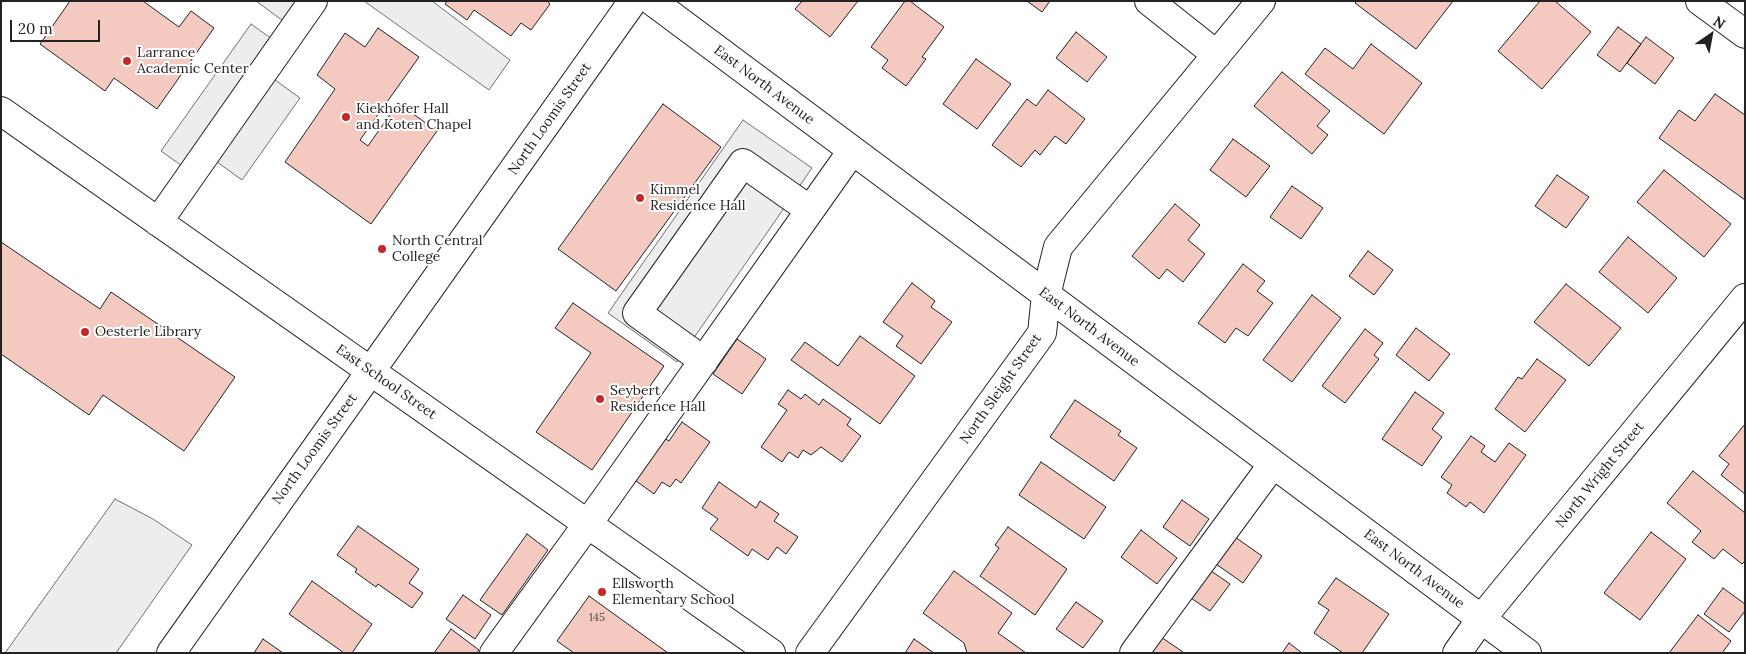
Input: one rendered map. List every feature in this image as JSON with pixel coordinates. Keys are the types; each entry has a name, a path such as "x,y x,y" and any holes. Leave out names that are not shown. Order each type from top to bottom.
{"street":[{"path":"158,222 313,1"},
{"name":"North Loomis Street","path":"171,653 633,1"},
{"name":"East North Avenue","path":"652,1 1527,653"},
{"path":"1149,1 1216,55"},
{"name":"North Sleight Street","path":"810,653 1042,333 1046,295 1058,247 1261,1"},
{"path":"1700,1 1745,34"},
{"name":"East School Street","path":"1,111 771,653"},
{"path":"494,653 588,524 852,151"},
{"path":"704,361 637,313 743,163 810,210"},
{"name":"North Wright Street","path":"1457,653 1481,619 1745,298"},
{"path":"1134,653 1273,464"}],"shaded area":[{"path":"256,1 313,1 294,29"},
{"path":"364,1 432,1 510,60 489,90"},
{"path":"251,24 282,46 264,72 300,98 242,180 206,154 192,173 161,151"},
{"path":"743,120 812,168 677,362 608,313"},
{"path":"115,499 153,519 192,545 116,653 5,653"}],"building":[{"name":"Larrance Academic Center","path":"70,1 143,1 179,27 191,11 214,28 157,109 114,78 105,91 40,44"},
{"path":"447,1 547,1 550,4 531,30 521,23 511,36 474,10 467,20 445,4"},
{"path":"802,1 858,1 830,37 795,9"},
{"path":"905,1 910,1 944,27 922,57 926,59 906,86 882,68 888,60 871,47"},
{"path":"1027,1 1050,1 1042,12"},
{"path":"1357,1 1453,1 1416,49 1355,3"},
{"path":"1540,1 1555,1 1591,32 1542,89 1498,51"},
{"path":"1618,27 1641,44 1620,72 1597,55"},
{"name":"Kiekhofer Hall and Koten Chapel","path":"378,28 419,57 360,140 368,146 398,103 437,131 371,224 285,162 335,89 317,75 345,33 365,47"},
{"path":"1076,32 1107,57 1087,82 1056,58"},
{"path":"1646,37 1674,58 1655,84 1627,63"},
{"path":"1371,44 1422,83 1384,134 1305,74 1325,48 1353,69"},
{"path":"976,59 1011,84 977,129 943,104"},
{"path":"1282,72 1330,111 1317,126 1328,135 1312,154 1254,106"},
{"path":"1048,90 1085,119 1066,144 1055,136 1040,155 1035,150 1021,167 992,145 1027,99 1036,106"},
{"path":"1715,94 1745,115 1745,200 1659,138 1679,110 1695,121"},
{"name":"Kimmel Residence Hall","path":"663,104 721,147 616,291 558,249"},
{"path":"1233,139 1270,166 1246,197 1210,170"},
{"path":"1664,170 1731,224 1704,257 1637,202"},
{"path":"1557,175 1589,197 1566,228 1535,206"},
{"path":"1292,186 1323,208 1301,239 1270,217"},
{"path":"1175,204 1200,225 1188,240 1205,254 1183,282 1167,269 1159,279 1132,256"},
{"path":"1628,237 1677,278 1648,313 1599,272"},
{"name":"Oesterle Library","path":"1,242 100,309 111,292 235,377 184,451 103,395 89,415 1,354"},
{"path":"1368,251 1393,270 1374,295 1349,276"},
{"path":"1243,264 1265,281 1257,291 1273,303 1248,336 1236,328 1225,343 1198,323"},
{"path":"912,283 935,301 931,307 952,322 921,364 896,346 903,336 883,322"},
{"path":"1566,284 1621,328 1589,366 1534,322"},
{"path":"1312,295 1341,318 1292,382 1263,360"},
{"name":"Seybert Residence Hall","path":"573,303 664,366 592,470 536,432 591,353 555,328"},
{"path":"1416,328 1450,354 1429,381 1396,355"},
{"path":"1365,329 1383,343 1374,355 1379,359 1345,403 1322,386"},
{"path":"860,336 915,376 880,424 791,360 805,342 838,366"},
{"path":"737,339 766,359 742,394 713,374"},
{"path":"1537,359 1566,380 1525,432 1495,409 1518,377 1522,379"},
{"path":"788,390 801,399 805,394 819,405 823,399 851,419 847,425 861,436 842,462 821,447 811,455 803,450 798,458 789,452 782,462 761,447 787,410 778,404"},
{"path":"1415,392 1444,413 1432,429 1442,437 1422,466 1382,439"},
{"path":"1075,400 1121,431 1118,435 1137,448 1114,481 1050,437"},
{"path":"682,422 710,442 681,483 676,479 670,487 662,482 654,494 632,478 661,436 669,441"},
{"path":"1745,424 1745,494 1721,475 1729,464 1719,456"},
{"path":"1471,436 1485,446 1481,452 1495,462 1509,443 1526,455 1484,513 1470,502 1466,507 1447,493 1452,485 1441,477"},
{"path":"1041,462 1106,507 1084,539 1019,495"},
{"path":"1693,471 1745,513 1745,561 1742,564 1723,549 1714,559 1692,542 1701,531 1667,503"},
{"path":"719,482 756,508 760,501 779,514 774,521 798,537 786,554 777,547 768,560 752,549 748,556 710,529 718,519 702,508"},
{"path":"1182,500 1209,519 1190,546 1163,527"},
{"path":"358,526 419,569 409,583 423,593 412,608 378,584 376,587 355,572 357,569 337,555"},
{"path":"1008,527 1067,569 1035,615 980,576 999,548 995,545"},
{"path":"1141,530 1177,558 1157,584 1121,557"},
{"path":"1651,532 1686,559 1640,620 1604,593"},
{"path":"527,534 548,550 502,615 480,600"},
{"path":"1235,537 1262,556 1243,583 1216,564"},
{"path":"1204,566 1230,584 1210,611 1185,594"},
{"path":"954,571 1012,613 998,633 1026,653 967,653 964,643 923,613"},
{"path":"1336,578 1389,614 1362,653 1343,653 1314,633 1329,610 1318,603"},
{"path":"312,581 372,624 352,653 344,653 289,614"},
{"path":"1723,588 1745,604 1745,611 1729,632 1704,614"},
{"path":"463,595 491,615 475,639 446,619"},
{"path":"589,596 668,653 574,653 557,641"},
{"path":"1076,602 1103,621 1083,648 1056,629"},
{"path":"1698,615 1731,641 1722,653 1669,653"},
{"path":"451,629 479,650 477,653 434,653"},
{"path":"1158,635 1183,652 1183,653 1146,653"},
{"path":"263,639 283,653 254,653"},
{"path":"914,639 934,653 905,653"},
{"path":"1289,643 1302,653 1282,653"}],"place":[{"name":"Larrance Academic Center","path":"127,61"},
{"name":"Kiekhofer Hall and Koten Chapel","path":"346,117"},
{"name":"Kimmel Residence Hall","path":"640,198"},
{"name":"North Central College","path":"382,249"},
{"name":"Oesterle Library","path":"85,332"},
{"name":"Seybert Residence Hall","path":"600,399"},
{"name":"Ellsworth Elementary School","path":"602,592"}]}
